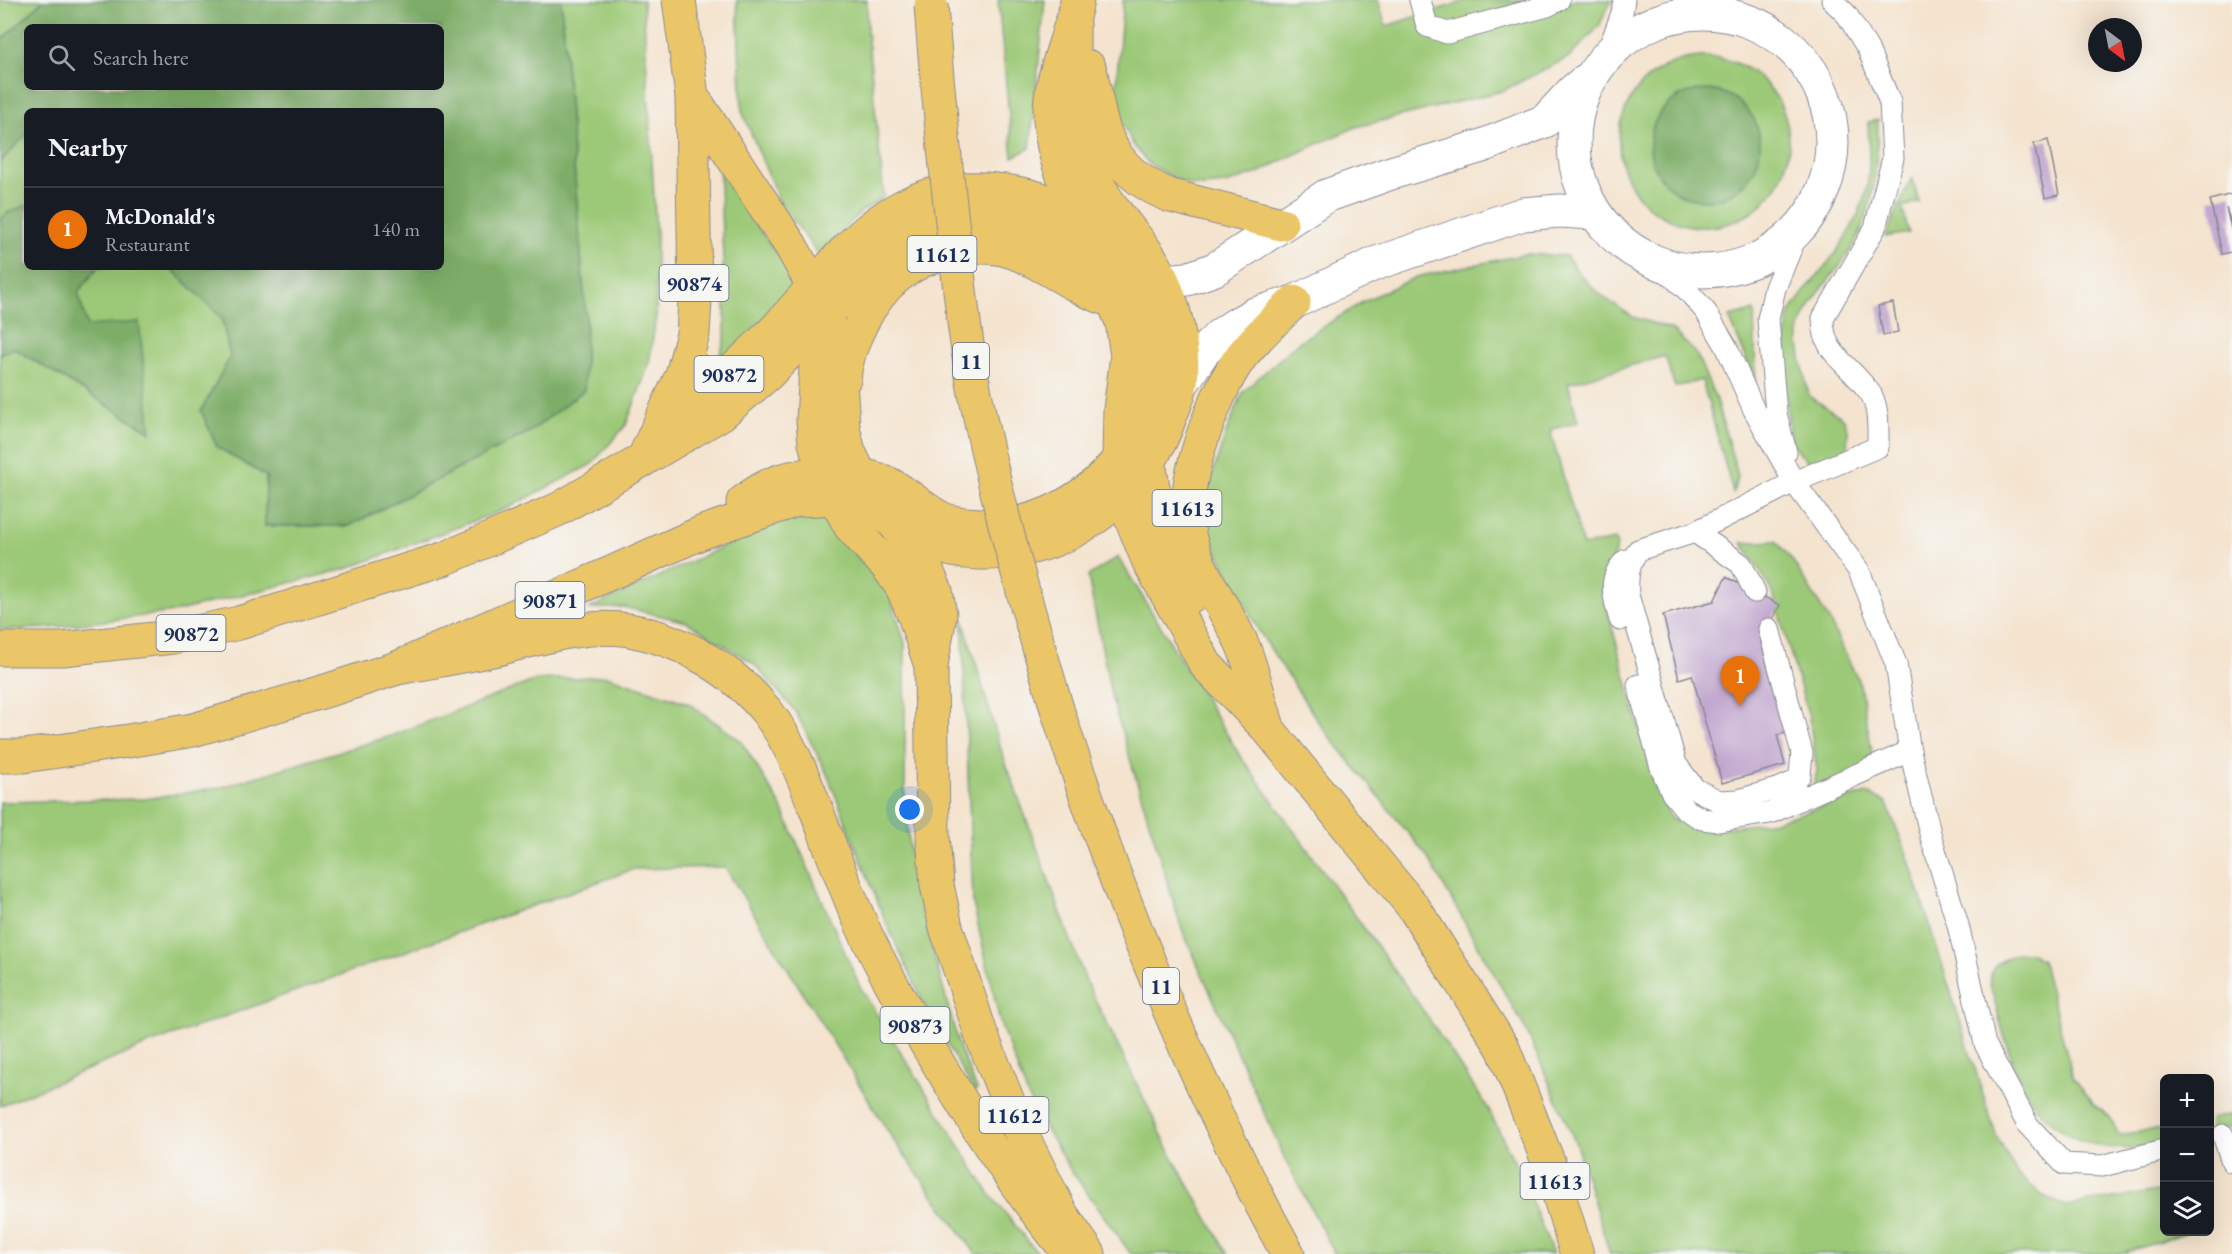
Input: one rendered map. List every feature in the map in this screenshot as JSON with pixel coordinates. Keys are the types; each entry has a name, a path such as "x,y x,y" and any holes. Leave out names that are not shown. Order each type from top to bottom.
{"main road":[{"name":"11612","path":"679,0 692,96 790,246 819,302 839,366 844,429 849,452 858,474 918,555 936,591 940,615 931,666 933,836 937,885 946,927 981,1034 1019,1129 1062,1215 1089,1254"},
{"name":"11","path":"931,2 936,76 958,274 975,390 1001,510 1057,709 1081,783 1133,922 1217,1117 1288,1254"},
{"path":"1075,12 1100,118 1116,156 1132,175 1157,191 1171,196 1281,224"},
{"path":"1075,12 1052,95 1050,119 1054,145 1069,188 1095,243"},
{"path":"1075,12 1077,132 1084,154 1102,191 1115,211 1147,288"},
{"name":"90874","path":"643,459 682,375 693,334 695,300 692,96"},
{"name":"11612","path":"829,486 920,538 953,550 981,553 1049,543 1080,528 1124,495 1151,460 1168,426 1166,391 1154,355 1147,288 1135,256 1095,243 1060,240 1006,219 965,217 945,220 920,229 880,252 819,302 813,392 815,443 829,486 850,526 888,567 902,587 931,666"},
{"name":"11612","path":"1095,243 1101,280 1147,288"},
{"name":"11612","path":"842,397 849,351 866,315 897,276 924,260 966,248 993,247 1027,257 1084,291 1147,288"},
{"name":"11612","path":"1124,495 1119,458 1120,410 1126,356 1124,332 1147,288"},
{"name":"90872","path":"0,649 63,650 173,637 239,624 446,558 502,536 559,509 720,414 775,367 819,302"},
{"name":"11613","path":"1268,729 1243,646 1218,602 1190,541 1187,526 1188,500 1194,468 1212,411 1239,360 1257,338 1294,302"},
{"name":"11612","path":"829,486 843,472 858,474 884,482 933,514 961,524 991,526 1041,517 1075,500 1098,482 1119,458 1166,391"},
{"name":"11613","path":"1151,460 1156,505 1180,577 1268,729"},
{"name":"90871","path":"0,756 24,756 192,730 262,711 397,668 703,532 797,500 829,486"},
{"name":"11613","path":"1124,495 1148,560 1206,665 1268,729 1414,908 1503,1048 1551,1169 1577,1254"},
{"name":"90873","path":"397,668 478,653 575,630 606,628 641,632 688,650 724,671 748,691 779,728 797,764 846,888 896,994 970,1117 1005,1170 1043,1223 1070,1254"}],"street":[{"path":"1147,288 1193,256 1241,230 1281,224 1326,196 1391,173 1482,146 1545,121 1573,91 1625,40 1646,26 1670,17 1732,10 1772,33 1791,48 1808,67 1829,111 1832,151 1823,190 1813,211 1799,229 1765,256 1727,270 1693,272 1658,264 1622,244 1594,213 1579,179 1573,139 1578,106 1599,66"},
{"path":"1166,391 1203,352 1238,322 1255,314 1294,302 1374,264 1523,214 1594,213"},
{"path":"1147,288 1206,295 1256,265 1281,224"}],"lane":[{"path":"1420,0 1427,26 1447,33 1547,6 1559,0"},
{"path":"1599,66 1622,13 1624,0"},
{"path":"1832,0 1847,15 1868,49 1890,102 1893,158 1875,228 1823,318 1823,335 1832,353 1849,368 1872,395 1878,417 1878,447 1794,482 1695,532 1638,550 1621,564 1612,580 1612,591 1661,768 1672,793 1686,810 1702,819 1719,821 1770,813 1910,751"},
{"path":"1794,482 1776,412 1768,319 1775,288 1799,229"},
{"path":"1658,264 1706,312 1726,346 1754,410 1794,482 1859,571 1896,664 1910,751 1931,837 1958,925 1985,1044 2028,1125 2064,1164 2102,1166 2160,1151"},
{"path":"1695,532 1741,564 1755,592"},
{"path":"1638,550 1630,562 1627,574 1628,595 1676,764 1695,789 1719,801 1738,800 1780,788 1796,781 1800,775 1802,753 1768,629"},
{"path":"2222,1135 2232,1162"}],"green space":[{"path":"0,0 43,0 0,42"},
{"path":"43,0 561,0 586,319 584,390 531,431 349,526 265,526 266,476 217,447 201,411 230,357 222,318 173,270 444,270 444,108 24,108 24,137 0,162 0,42"},
{"path":"561,0 643,0 656,235 656,316 649,364 626,425 592,464 506,509 346,569 174,612 49,628 0,630 0,354 14,348 151,432 87,326 78,292 96,270 173,270 222,318 230,357 202,411 217,447 266,476 265,526 349,526 531,431 584,390 586,318"},
{"path":"737,0 867,0 867,30 884,197 862,211 818,254 779,201 742,111"},
{"path":"998,0 1045,0 1030,148 1013,157"},
{"path":"1123,0 1378,0 1386,26 1468,0 1611,0 1599,26 1570,57 1502,91 1356,127 1258,173 1225,184 1204,186 1190,185 1149,164 1134,146 1121,120 1116,89"},
{"path":"1704,57 1721,58 1737,63 1764,82 1783,109 1788,125 1788,159 1783,175 1764,202 1737,221 1721,226 1704,227 1687,226 1671,221 1644,202 1625,175 1620,159 1619,142 1620,125 1625,109 1644,82 1671,63 1687,58"},
{"path":"1705,90 1726,94 1744,106 1756,124 1760,145 1756,166 1744,184 1726,196 1705,200 1684,196 1666,184 1654,166 1650,145 1654,124 1666,106 1684,94"},
{"path":"1878,120 1874,184 1867,215 1854,245 1807,310 1799,333 1800,355 1809,396 1844,419 1848,431 1847,447 1839,460 1815,466 1798,452 1789,430 1787,325 1791,310 1840,246 1858,214 1868,182 1868,122"},
{"path":"24,137 24,206 7,213 0,221 0,162"},
{"path":"719,161 749,215 779,256 795,284 747,336 717,362 725,339"},
{"path":"1912,177 1919,202 1902,207 1909,233 1885,237"},
{"path":"24,206 24,270 96,270 78,292 87,326 139,322 151,432 14,348 0,354 0,221 7,213"},
{"path":"1526,254 1566,256 1582,277 1602,296 1633,317 1671,329 1696,353 1716,400 1738,476 1733,493 1702,380 1675,387 1665,356 1568,383 1578,422 1550,430 1583,546 1615,540 1617,546 1602,591 1656,786 1671,819 1716,829 1776,821 1866,793 1886,802 1908,857 1996,1135 2017,1174 2043,1196 2065,1206 2160,1191 2160,1236 2176,1236 2120,1254 1610,1254 1576,1144 1527,1032 1426,855 1321,726 1259,631 1206,531 1204,501 1227,430 1243,392 1297,343 1366,300 1416,277"},
{"path":"1754,311 1756,382 1729,317"},
{"path":"794,518 826,520 890,595 905,643 905,802 913,879 959,1046 977,1090 974,1092 924,1004 886,923 827,774 795,711 753,663 687,622 624,607 588,609 772,524"},
{"path":"1776,541 1792,560 1828,618 1860,684 1872,752 1859,774 1813,788 1817,771 1809,717 1772,590 1742,543"},
{"path":"1118,557 1239,754 1420,1006 1486,1105 1522,1177 1553,1254 1335,1254 1283,1155 1181,927 1112,699 1088,576"},
{"path":"962,616 1001,750 1085,979 1172,1156 1228,1254 1131,1254 1068,1166 1032,1106 1001,1026 973,903"},
{"path":"607,676 690,704 741,741 781,806 860,987 989,1193 1038,1254 976,1254 894,1141 725,867 634,869 149,1044 0,1106 0,802 145,799 222,787 391,736 536,680"},
{"path":"2018,953 2030,953 2042,960 2073,1077 2096,1106 2110,1117 2119,1135 2160,1129 2160,1145 2141,1148 2098,1146 2060,1129 2044,1116 2030,1099 2019,1078 2010,1056 1990,985 1994,968 2006,958"},
{"path":"2232,1114 2232,1127 2214,1131 2214,1118"}],"building":[{"path":"2048,140 2059,195 2045,198 2034,144"},
{"path":"2232,194 2232,225 2226,208 2232,233 2232,252 2222,254 2210,200"},
{"path":"1893,303 1898,332 1883,335 1878,306"},
{"path":"1726,577 1780,605 1761,642 1786,733 1777,735 1785,765 1722,783 1692,675 1679,679 1663,615 1714,601"}],"place":[{"name":"McDonald's","path":"1740,706"}]}
